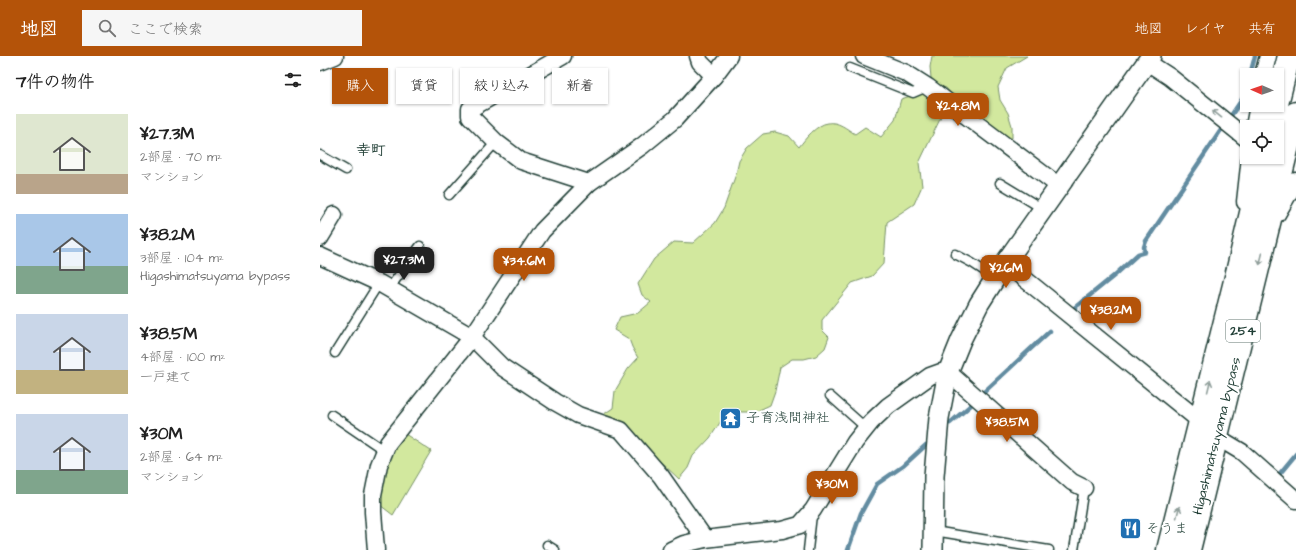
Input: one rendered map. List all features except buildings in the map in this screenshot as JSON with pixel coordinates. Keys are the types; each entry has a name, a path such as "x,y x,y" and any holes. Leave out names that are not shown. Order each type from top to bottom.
{"highway":[{"name":"Higashimatsuyama bypass","path":"1188,550 1296,113"},
{"name":"Higashimatsuyama bypass","path":"1168,550 1262,164"}],"street":[{"path":"320,62 335,56"},
{"path":"563,56 470,109 470,116 496,142 521,161 589,183"},
{"path":"698,56 700,62 714,76"},
{"path":"376,550 372,512 373,495 375,478 388,443 472,337 542,231 589,183 642,146 675,118 714,76 729,56"},
{"path":"864,56 906,73 928,87 1059,186"},
{"path":"1268,56 1278,68"},
{"path":"933,550 936,446 939,418 948,372 966,328 1000,270 1149,59 1240,133"},
{"path":"1242,251 1243,217 1249,164"},
{"path":"1268,230 1296,181"},
{"path":"320,238 334,215"},
{"path":"320,256 384,286 472,337 502,367 555,402 578,415 621,430 662,476 705,539"},
{"path":"1000,270 1200,421"},
{"path":"672,550 684,544 705,539 782,530 800,525 813,510 855,442 866,428 888,406 930,376 941,372 948,372 1072,482 1084,488"},
{"path":"1217,437 1242,452 1296,500"}],"lane":[{"path":"850,68 913,92 928,87"},
{"path":"449,195 496,142"},
{"path":"320,155 346,170"},
{"path":"1000,183 1043,209"},
{"path":"335,353 384,286 420,246"},
{"path":"955,254 972,263 1000,270"},
{"path":"830,396 866,428"},
{"path":"332,415 385,451"},
{"path":"1074,550 1084,488"},
{"path":"808,550 813,510"},
{"path":"934,531 1049,550"}],"green space":[{"path":"932,56 1027,56 1007,68 998,87 1000,100 1008,113 1012,126 1012,138 1008,140 998,133 992,125 983,121 961,104 946,88 937,85 931,78 930,67"},
{"path":"926,91 941,104 942,115 919,163 922,186 914,204 887,222 884,263 872,276 852,283 822,320 822,330 829,337 825,348 816,356 804,359 792,359 780,367 775,391 770,405 755,412 730,412 721,421 710,438 693,456 688,468 679,479 647,449 607,420 604,414 613,408 615,391 628,369 638,358 629,339 614,330 620,317 638,313 651,302 642,295 638,284 654,259 674,242 693,243 715,223 724,208 739,161 747,148 763,134 775,132 789,136 799,147 808,136 820,126 828,123 835,123 855,134 865,127 881,137 895,120 901,99"},
{"path":"405,434 431,451 393,515 380,505 383,475 393,451"}],"waterway":[{"path":"1252,68 1255,56"},
{"path":"1228,120 1240,102"},
{"path":"1073,309 1138,254 1145,252 1144,247 1146,241 1223,127"},
{"path":"984,392 1050,331"},
{"path":"950,423 971,405"},
{"path":"848,550 861,513 877,484 903,466 926,445"},
{"path":"1277,477 1296,454"}],"place":[{"name":"子育浅間神社","path":"730,418"},
{"name":"そうま","path":"1130,529"}],"district":[{"name":"幸町","path":"371,150"}]}
